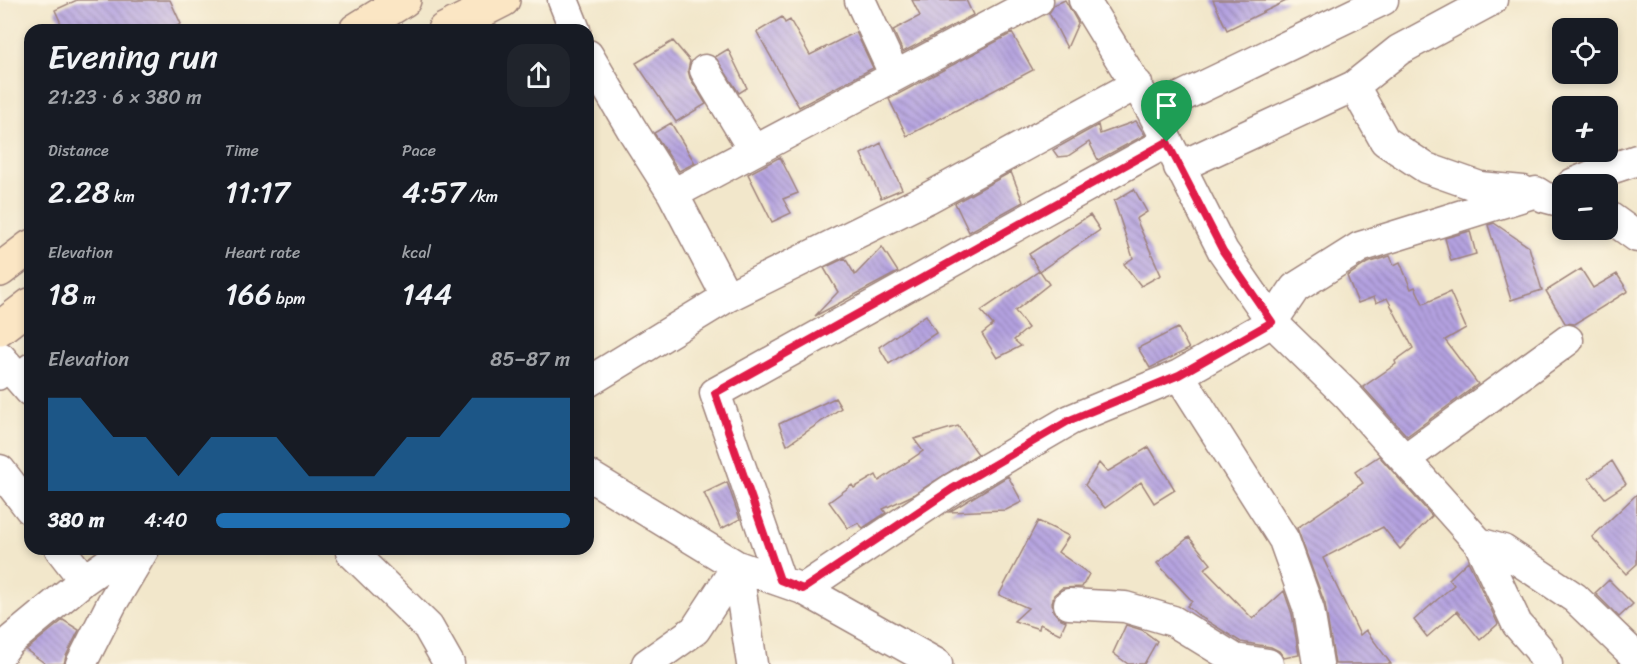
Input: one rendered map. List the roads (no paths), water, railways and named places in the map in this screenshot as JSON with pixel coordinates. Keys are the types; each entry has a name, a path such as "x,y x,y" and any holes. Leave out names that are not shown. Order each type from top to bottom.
{"main road":[{"path":"366,24 404,0"},
{"path":"456,24 503,0"},
{"path":"0,270 24,252"},
{"path":"0,328 24,310"}],"street":[{"path":"563,0 573,24"},
{"path":"860,0 895,76"},
{"path":"673,194 1038,0"},
{"path":"1083,0 1137,84 1223,251 1272,322 1348,396 1479,543 1517,624 1539,649 1547,664"},
{"path":"1152,111 1383,0"},
{"path":"791,585 715,393 1173,154 1354,86 1399,50 1492,0"},
{"path":"594,65 673,194 727,297"},
{"path":"705,70 754,152"},
{"path":"594,378 727,297 928,198 1137,84"},
{"path":"1354,86 1385,141 1426,168 1480,187 1552,195"},
{"path":"1596,174 1637,160"},
{"path":"791,585 1070,420 1179,375 1272,322 1295,288 1359,247 1552,195"},
{"path":"1618,223 1637,237"},
{"path":"1405,459 1568,340"},
{"path":"1179,375 1284,540 1309,610 1318,664"},
{"path":"0,470 24,501"},
{"path":"594,479 737,566 791,585 937,664"},
{"path":"1479,543 1503,550 1575,598 1637,658"},
{"path":"65,555 84,580"},
{"path":"0,654 9,642 84,580 119,555"},
{"path":"81,664 112,603 140,555"},
{"path":"354,555 428,627 449,664"},
{"path":"646,664 695,630 737,566"},
{"path":"737,566 752,664"},
{"path":"1070,604 1125,606 1173,621 1235,659 1268,664"}]}
